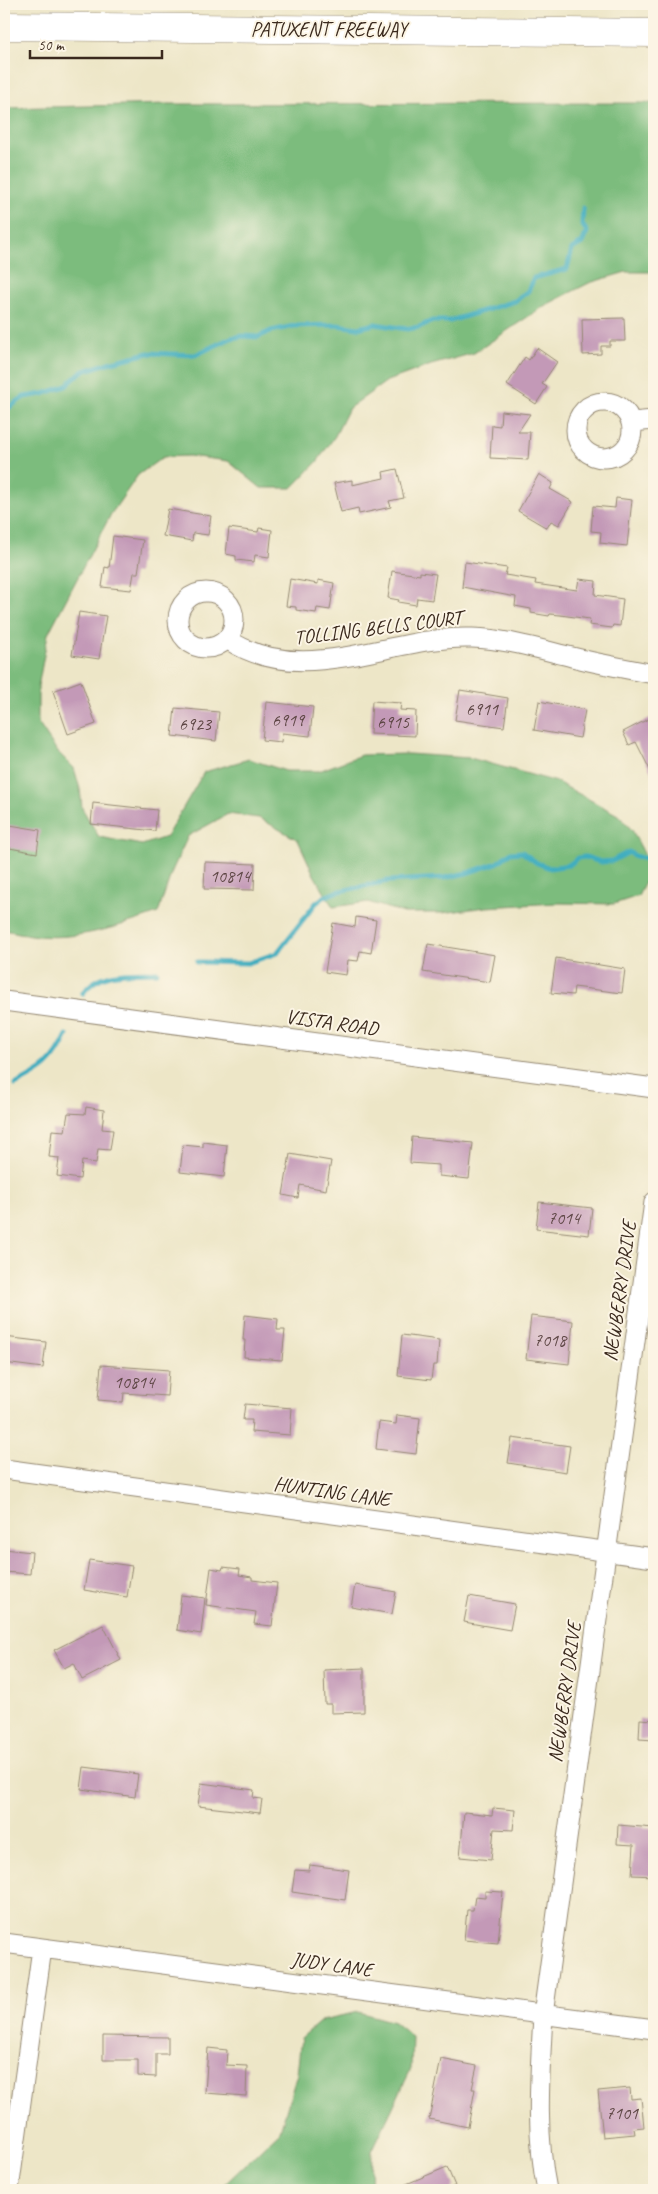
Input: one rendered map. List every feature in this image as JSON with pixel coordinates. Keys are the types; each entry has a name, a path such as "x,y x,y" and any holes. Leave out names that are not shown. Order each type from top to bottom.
{"highway":[{"name":"PATUXENT FREEWAY","path":"4,26 654,33"}],"street":[{"path":"632,422 654,420"},
{"name":"TOLLING BELLS COURT","path":"227,639 238,647 265,657 287,661 340,658 441,639 499,640 607,666 654,674"},
{"name":"VISTA ROAD","path":"4,1001 654,1088"},
{"name":"NEWBERRY DRIVE","path":"547,2190 540,2128 539,2089 543,2014 654,1202"},
{"name":"HUNTING LANE","path":"4,1469 654,1558"},
{"name":"JUDY LANE","path":"4,1942 654,2029"},
{"path":"8,2190 42,1948"}],"green space":[{"path":"654,103 654,272 626,272 589,283 544,306 474,353 431,365 387,381 349,408 335,436 317,462 292,488 261,488 228,461 189,456 163,457 138,475 111,514 48,634 38,687 38,723 57,751 74,768 80,789 82,808 99,837 142,845 166,837 204,772 249,759 286,771 319,771 361,755 408,754 470,758 557,782 618,815 632,830 652,869 638,896 614,904 557,903 486,907 442,913 404,913 368,902 333,907 314,875 298,840 259,818 228,814 188,836 172,871 158,913 100,931 69,936 38,936 4,930 4,108 168,104"},
{"path":"358,2012 394,2022 412,2037 411,2069 372,2151 371,2190 219,2190 280,2131 297,2074 301,2038 322,2020"}],"building":[{"path":"624,318 625,341 610,341 610,346 601,346 601,354 583,355 582,319"},
{"path":"537,348 557,362 542,384 547,387 536,404 507,385 525,357 529,360"},
{"path":"501,411 530,414 518,432 530,432 528,460 490,458 492,425 500,426"},
{"path":"397,469 404,498 389,501 391,507 359,514 358,508 341,512 334,483 352,480 352,485 384,478 383,472"},
{"path":"539,474 553,483 550,489 573,502 559,525 551,521 547,528 518,511"},
{"path":"616,498 632,500 627,546 600,543 601,532 591,531 593,506 615,508"},
{"path":"168,509 211,516 208,535 193,533 192,541 163,536"},
{"path":"229,528 258,532 259,528 272,530 269,557 255,555 254,562 236,560 236,556 226,554"},
{"path":"113,536 143,540 138,573 134,573 131,590 102,587 105,567 109,568"},
{"path":"465,562 507,568 505,575 536,580 535,584 577,590 579,579 596,581 595,595 623,599 620,626 613,625 612,628 589,625 590,619 531,613 531,609 515,606 516,597 462,587"},
{"path":"392,571 420,575 420,572 436,574 432,600 417,598 416,605 388,598"},
{"path":"290,579 318,584 318,580 334,583 330,610 317,608 316,613 296,610 296,607 286,606"},
{"path":"79,612 106,616 99,659 72,655"},
{"path":"81,681 96,724 68,734 53,691"},
{"path":"460,690 508,698 504,727 455,720"},
{"path":"372,701 401,703 400,710 416,711 415,736 370,734"},
{"path":"539,701 585,710 580,738 534,730"},
{"path":"266,702 313,707 310,736 282,733 281,742 262,740"},
{"path":"175,708 219,712 216,741 172,736"},
{"path":"654,716 654,778 636,742 629,745 623,732"},
{"path":"93,803 157,810 155,831 91,824"},
{"path":"4,824 40,830 37,853 4,847"},
{"path":"205,862 255,864 254,890 204,889"},
{"path":"356,917 376,920 371,953 360,951 358,961 348,960 346,975 325,972 333,923 355,927"},
{"path":"428,944 495,955 490,982 423,972"},
{"path":"556,958 625,969 622,993 574,987 573,995 551,993"},
{"path":"86,1107 104,1110 102,1129 113,1130 110,1150 98,1149 96,1163 82,1161 80,1179 57,1176 59,1158 49,1157 52,1130 65,1131 68,1113 85,1114"},
{"path":"412,1137 473,1143 469,1179 439,1176 439,1165 410,1163"},
{"path":"203,1142 227,1145 224,1177 180,1172 183,1145 203,1147"},
{"path":"290,1154 331,1161 326,1190 300,1185 298,1198 283,1195"},
{"path":"539,1202 592,1208 589,1235 536,1229"},
{"path":"245,1315 278,1319 277,1330 285,1330 282,1360 244,1357"},
{"path":"531,1316 573,1321 569,1364 526,1359"},
{"path":"402,1335 439,1340 437,1365 433,1365 431,1380 398,1376"},
{"path":"4,1337 46,1342 43,1368 4,1363"},
{"path":"101,1365 169,1370 167,1396 124,1393 123,1402 98,1400"},
{"path":"245,1404 292,1408 290,1435 251,1432 252,1420 243,1420"},
{"path":"397,1415 420,1418 416,1454 376,1449 379,1422 396,1424"},
{"path":"512,1438 570,1446 566,1472 508,1463"},
{"path":"4,1549 32,1552 30,1574 4,1572"},
{"path":"89,1560 132,1566 127,1597 84,1590"},
{"path":"223,1567 240,1569 239,1575 252,1577 252,1580 277,1583 272,1626 254,1624 256,1612 206,1605 211,1568 222,1570"},
{"path":"355,1585 396,1592 392,1614 351,1607"},
{"path":"181,1595 205,1598 201,1634 177,1630"},
{"path":"469,1596 515,1604 510,1630 464,1622"},
{"path":"103,1625 121,1660 82,1680 74,1663 64,1668 54,1650"},
{"path":"364,1668 364,1712 331,1713 331,1704 325,1704 324,1670"},
{"path":"640,1719 654,1720 654,1740 639,1739"},
{"path":"84,1767 138,1774 135,1797 81,1789"},
{"path":"201,1783 254,1790 253,1798 262,1799 260,1813 198,1806"},
{"path":"493,1808 515,1810 513,1830 494,1829 491,1860 460,1857 464,1812 492,1815"},
{"path":"618,1825 654,1828 654,1876 632,1875 634,1845 617,1844"},
{"path":"310,1865 349,1870 345,1900 292,1892 295,1870 309,1871"},
{"path":"485,1891 503,1892 498,1943 464,1940 467,1910 473,1910 475,1896 485,1897"},
{"path":"103,2036 168,2037 168,2054 156,2054 156,2077 138,2076 138,2060 103,2060"},
{"path":"208,2048 227,2050 226,2065 247,2066 246,2096 205,2093"},
{"path":"441,2059 477,2066 472,2089 475,2089 468,2127 429,2119"},
{"path":"630,2088 631,2099 641,2098 644,2127 634,2128 635,2134 603,2137 598,2091"},
{"path":"447,2167 455,2186 452,2187 454,2190 392,2190"}],"waterway":[{"path":"4,411 24,397 43,394 66,386 81,372 148,353 195,355 231,338 242,336 258,337 271,331 294,326 337,325 358,328 375,324 407,329 419,327 432,321 450,321 515,301 528,291 534,278 567,269 572,249 582,243 587,232 582,224 583,208"},
{"path":"197,962 248,963 277,953 316,903 336,892 388,881 444,878 467,873 497,863 510,853 522,852 537,863 550,868 569,865 578,858 585,857 601,862 612,861 629,852 641,858 648,858 654,855"},
{"path":"83,993 90,985 107,976 157,972"},
{"path":"15,1085 47,1066 67,1035"}]}
